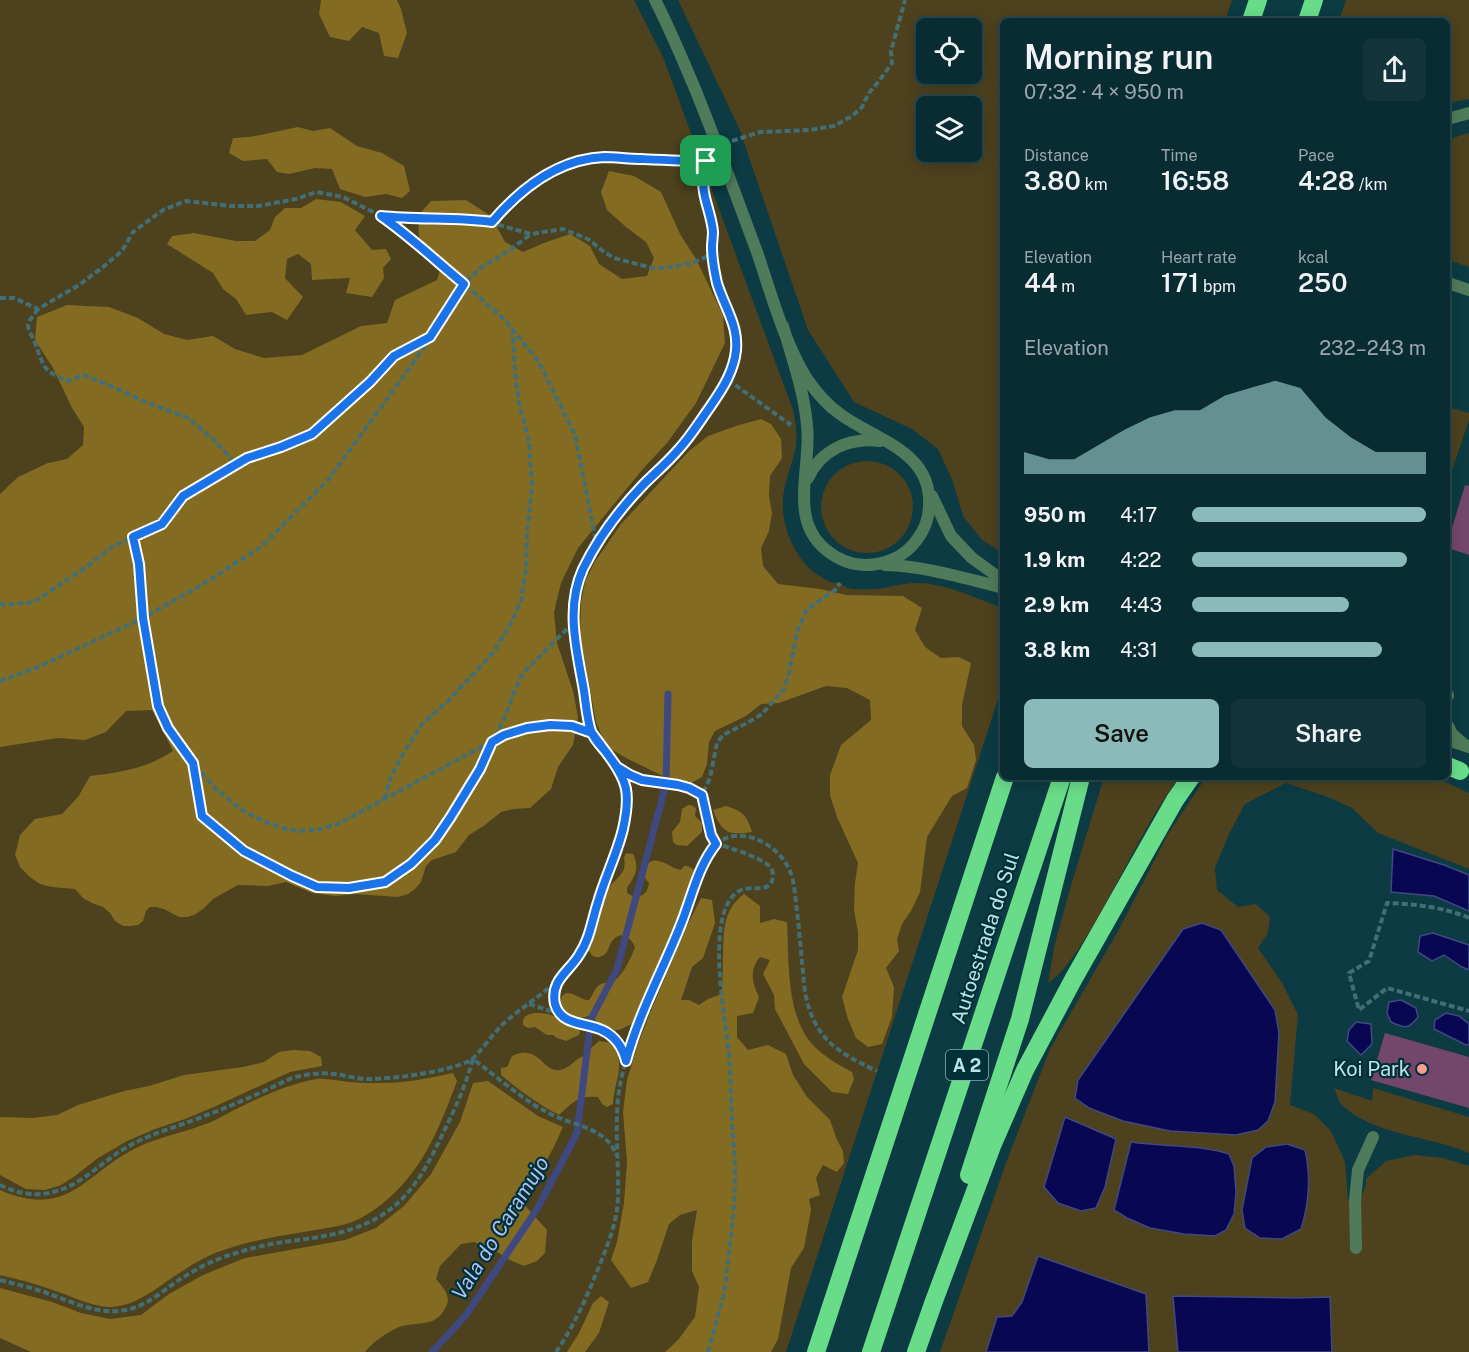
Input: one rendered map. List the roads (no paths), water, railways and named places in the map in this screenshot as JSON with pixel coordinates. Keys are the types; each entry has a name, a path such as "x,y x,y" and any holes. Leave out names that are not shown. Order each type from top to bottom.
{"highway":[{"path":"1252,18 1258,0"},
{"path":"1308,18 1314,0"},
{"name":"Autoestrada do Sul","path":"816,1352 1004,780"},
{"name":"Autoestrada do Sul","path":"871,1352 1061,780"},
{"path":"916,1352 975,1157 1020,1019 1080,780"},
{"path":"933,1301 992,1146 1025,1070 1078,971 1175,800 1189,780"}],"street":[{"path":"655,0 668,25 720,150 783,326 807,378 834,410 852,423 906,453 916,463 951,536 972,558 1000,579"},
{"path":"1450,118 1469,113"},
{"path":"1450,284 1469,290"},
{"path":"783,326 806,414 808,438 804,512 807,523 819,544 837,558 860,565 918,568 1000,587"},
{"path":"805,488 815,465 834,448 858,440 883,441 895,446"},
{"path":"872,565 895,559 914,544 921,534 929,511 928,486"},
{"path":"1450,730 1468,747"},
{"path":"1450,741 1468,747"},
{"path":"1356,1248 1355,1200 1358,1170 1373,1137"}],"waterway":[{"name":"Vala do Caramujo","path":"432,1352 466,1315 537,1209 577,1133 591,1019 617,969 666,784 668,694"}],"place":[{"name":"Koi Park","path":"1422,1069"}]}
